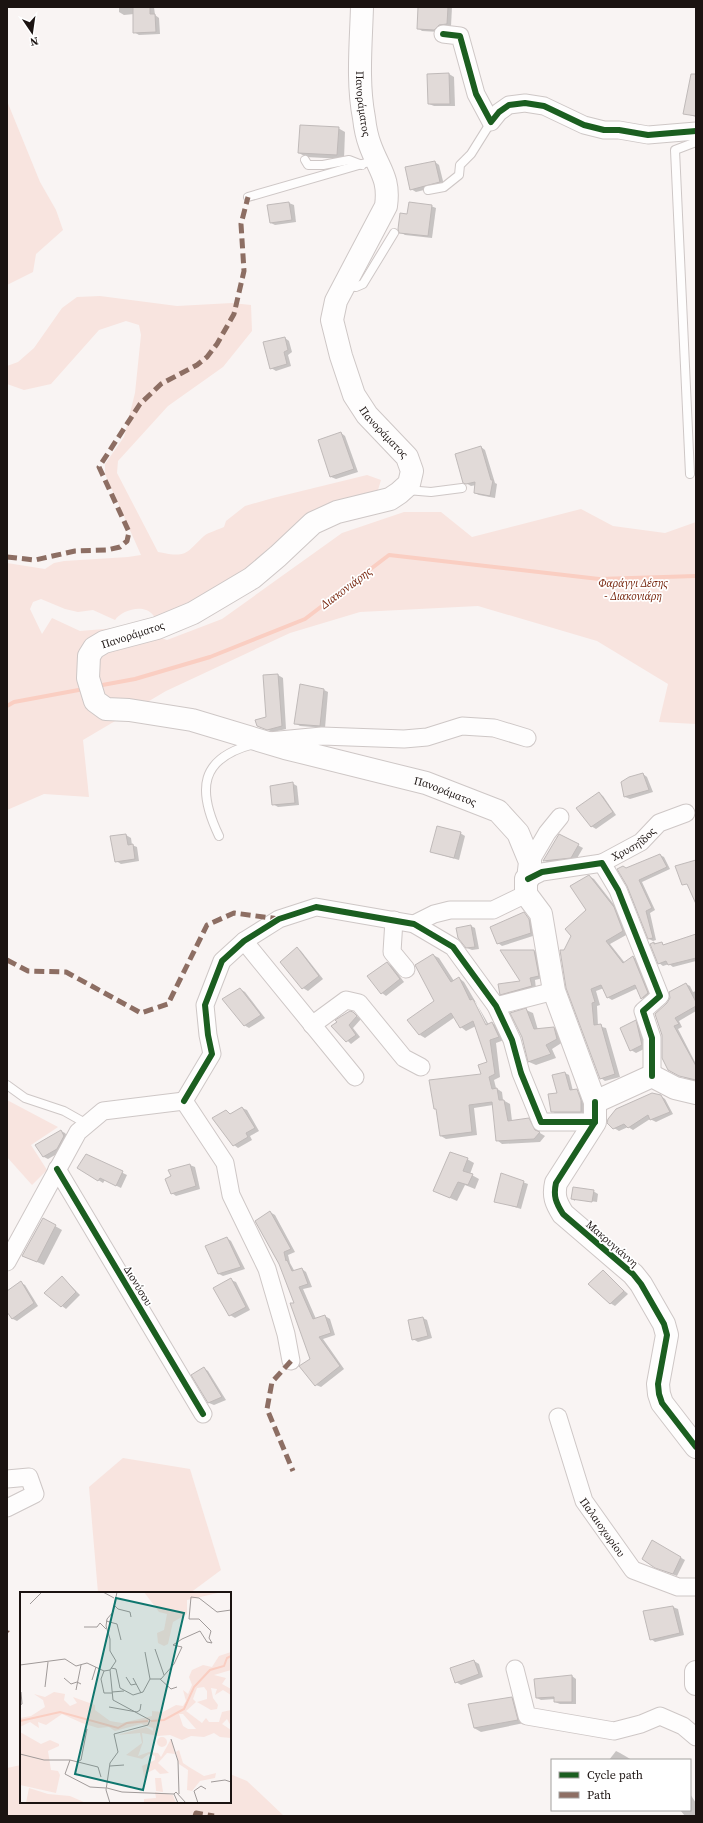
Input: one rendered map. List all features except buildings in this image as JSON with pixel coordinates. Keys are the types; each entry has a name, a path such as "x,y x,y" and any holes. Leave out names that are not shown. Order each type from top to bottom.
{"main road":[{"name":"Πανοράματος","path":"362,7 361,79 363,116 370,145 369,162 385,178 388,191 386,206 336,301 332,320 342,361 360,406 409,460 412,477 404,490 384,501 348,508 320,519 307,528 283,552 252,578 192,613 157,628 104,642 94,648 90,656 90,686 95,701 106,709 129,710 192,720 265,742 426,783 498,811 518,833 528,878 541,914 554,991 595,1112"},
{"path":"595,1112 652,1076 675,1088 696,1093"},
{"name":"Μακρυγιάννη","path":"595,1112 556,1183 554,1192 556,1204 563,1214 633,1274 645,1290 664,1324 666,1335 658,1384 659,1394 662,1403 696,1447"},
{"path":"696,1672 696,1684"}],"street":[{"path":"443,34 460,36 476,94 491,122 499,112 509,105 525,103 544,106 584,125 604,130 619,130 648,135 696,131"},
{"path":"265,742 322,736 404,739 427,737 462,726 494,728 527,738"},
{"name":"Χρυσηΐδος","path":"414,924 434,914 450,910 493,910 528,878 542,872 602,863 641,842 659,823 686,813"},
{"path":"528,878 547,833 560,817"},
{"path":"602,863 618,890 660,996 643,1010 652,1038 652,1076"},
{"path":"184,1101 212,1054 208,1035 205,1005 222,961 244,941 279,919 316,907 414,924 453,947 496,1006 512,1040 521,1073 541,1122 595,1112"},
{"path":"394,920 392,952 406,969"},
{"path":"244,941 355,1077"},
{"path":"496,1006 554,991"},
{"path":"312,1025 346,1000 359,1003 404,1058 422,1067"},
{"path":"7,1262 78,1132 102,1111 184,1101"},
{"path":"184,1101 225,1163 231,1195 268,1269 286,1334 290,1361"},
{"name":"Διονύσου","path":"57,1169 203,1414"},
{"name":"Παλαιοχωρίου","path":"558,1417 584,1501 633,1570 678,1588 696,1587"},
{"path":"7,1479 29,1478 35,1494 7,1508"},
{"path":"514,1669 527,1716 614,1731 641,1724 660,1716 683,1726 696,1737"}],"lane":[{"path":"428,190 444,187 458,174 460,165 471,154 491,122"},
{"path":"690,474 675,150 696,142"},
{"path":"305,160 308,165 323,165 349,160 369,162"},
{"path":"248,197 369,162"},
{"path":"344,285 356,287 363,284 394,233"},
{"path":"404,490 431,492 462,488"},
{"path":"219,836 210,817 207,803 206,787 211,769 226,754 240,748 265,742"},
{"path":"7,1085 25,1098 64,1111 87,1124"}],"green space":[{"path":"7,101 40,182 56,210 63,230 36,254 33,272 7,285"},
{"name":"Φαράγγι Δέσης - Διακονιάρη","path":"100,296 177,306 232,303 251,305 252,331 223,367 168,406 118,461 117,473 158,552 175,555 189,551 204,536 224,527 226,521 245,506 367,475 381,480 378,490 370,496 245,578 156,618 151,613 142,609 133,609 124,612 115,620 93,610 78,612 65,609 41,599 33,602 30,609 42,634 52,618 80,631 128,627 167,640 222,619 342,533 404,512 441,512 472,537 581,509 613,526 665,533 696,522 696,724 659,722 668,684 597,641 478,606 360,612 290,633 166,691 83,740 89,797 44,794 7,810 7,563 45,569 54,563 64,561 141,555 105,474 105,464 124,437 135,393 141,335 139,325 126,321 99,330 51,384 24,390 7,384 7,366 18,362 34,348 62,308 77,297"},
{"path":"7,1100 58,1127 31,1145 47,1170 32,1185 7,1157"},
{"path":"123,1458 190,1469 221,1570 191,1592 98,1592 89,1487"},
{"path":"20,1765 20,1803 231,1803 231,1774 247,1781 284,1816 7,1816 7,1768"}],"waterway":[{"name":"Διακονιάρης","path":"97,686 135,679 210,657 305,619 389,555 599,579 696,576"},
{"name":"Διακονιάρης","path":"7,706 14,702 84,689"}],"marked path":[{"path":"7,557 35,560 75,551 107,550 120,547 127,541 129,532 99,467 140,404 161,384 197,365 207,357 217,344 234,314 244,271 241,224 248,197"},
{"path":"7,960 28,971 66,972 141,1013 168,1004 207,925 234,913 279,919"},
{"path":"291,1361 272,1382 267,1409 293,1471"},
{"path":"195,1816 196,1813 214,1816"}],"cycle path":[{"path":"443,34 460,36 476,94 491,122 499,112 509,105 525,103 544,106 584,125 604,130 619,130 648,135 696,131"},
{"path":"528,879 542,872 602,863 618,890 660,996 643,1011 652,1038 652,1076"},
{"path":"184,1101 212,1054 208,1035 205,1005 222,961 244,941 279,919 316,907 414,924 453,947 496,1006 512,1040 521,1073 541,1122 595,1122"},
{"path":"595,1102 595,1122 556,1183 556,1199 563,1214 633,1274 641,1284 664,1324 667,1335 658,1384 659,1394 662,1403 696,1447"},
{"path":"57,1169 203,1414"}]}
